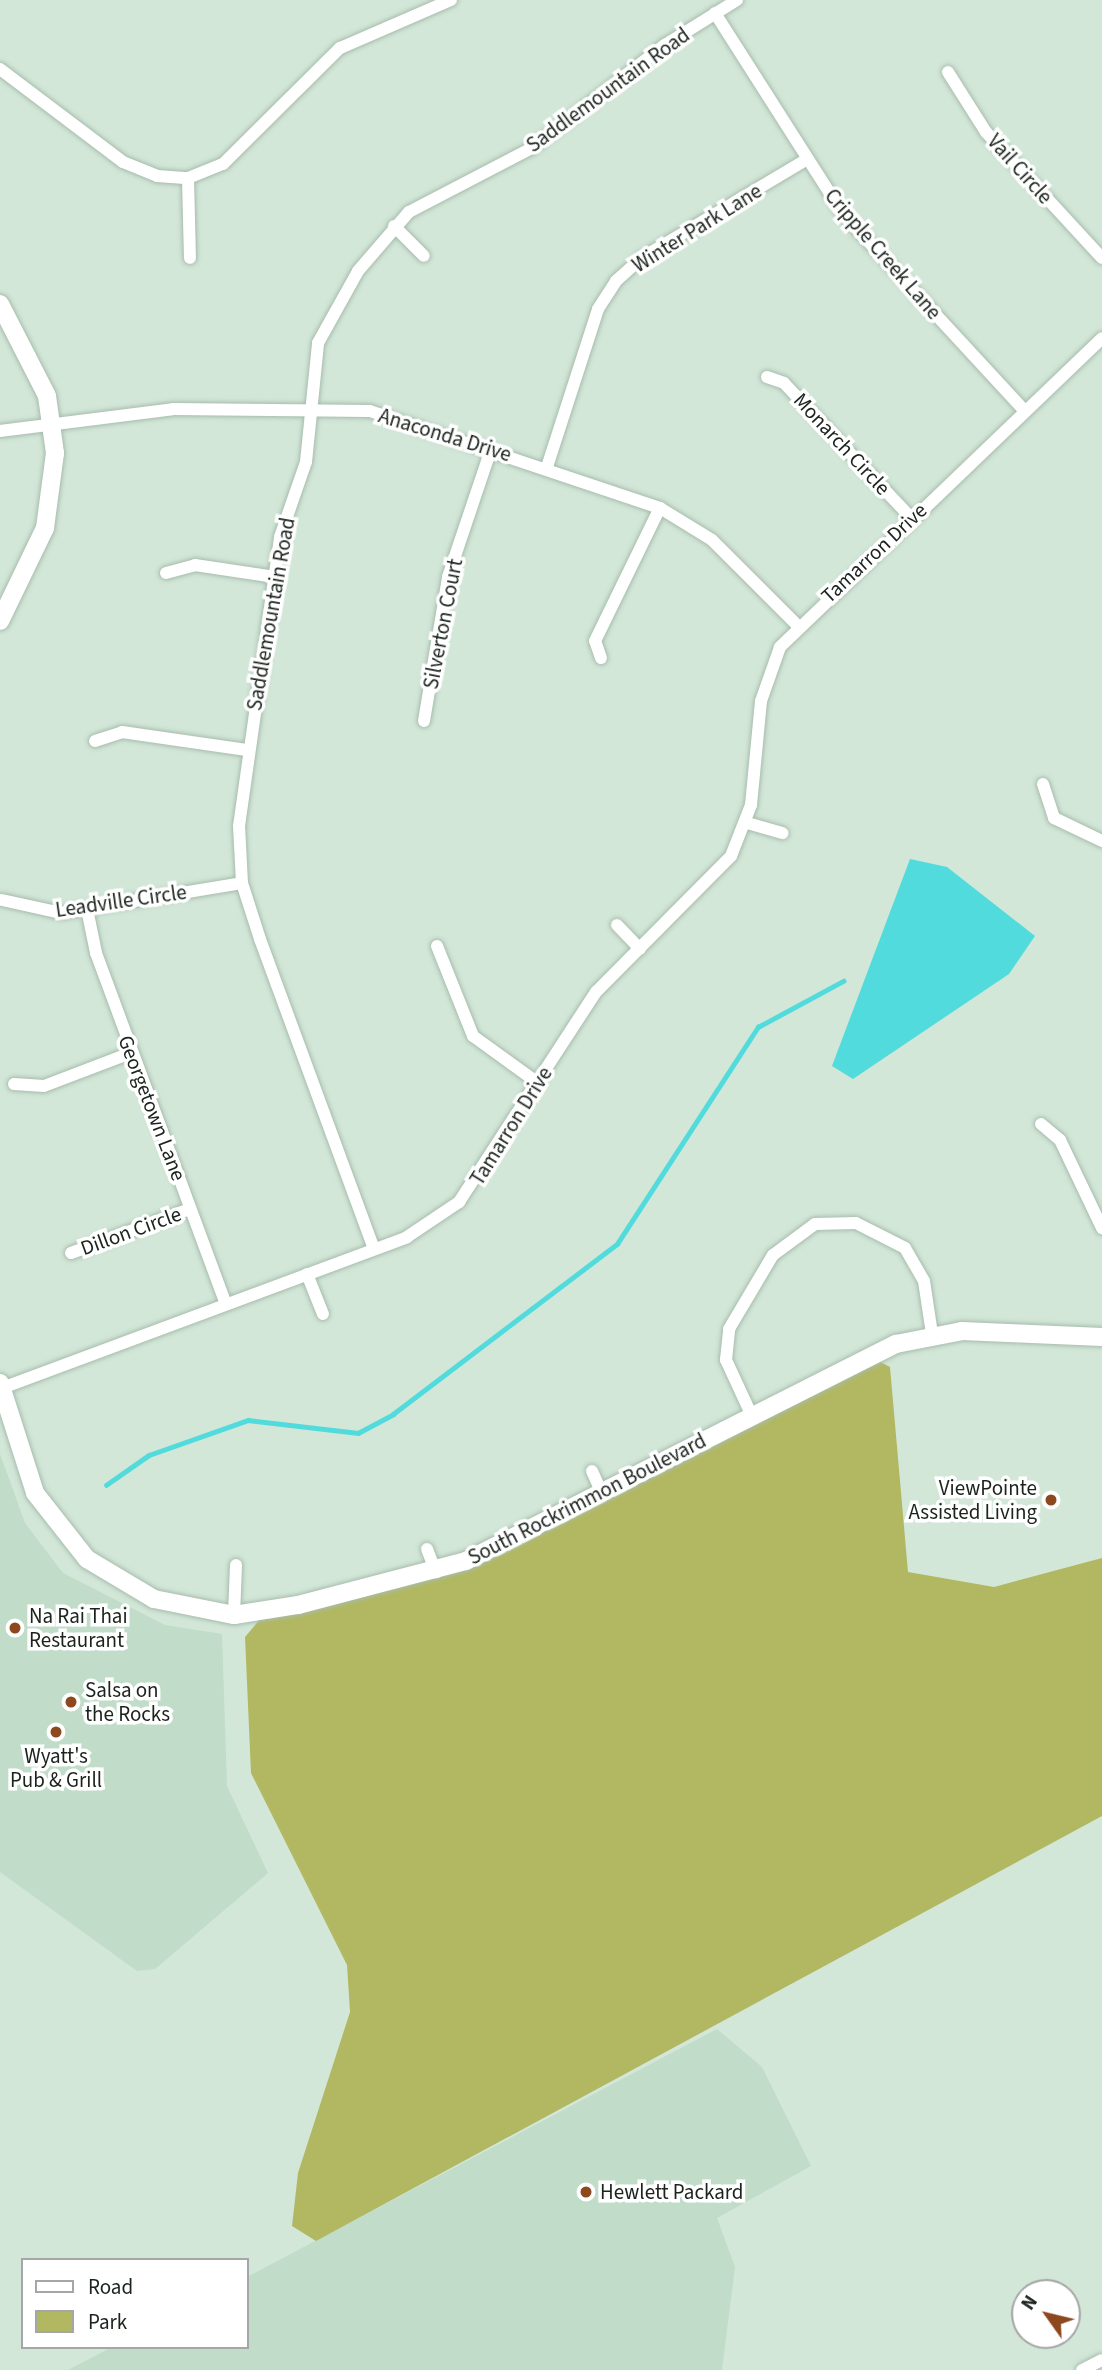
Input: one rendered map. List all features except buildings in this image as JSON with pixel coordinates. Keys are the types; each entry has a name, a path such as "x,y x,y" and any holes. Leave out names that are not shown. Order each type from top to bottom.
{"main road":[{"path":"0,304 35,362 53,424 45,528 0,621"},
{"name":"South Rockrimmon Boulevard","path":"1,1386 6,1431 48,1516 87,1559 154,1599 234,1615 436,1572 602,1493 867,1355 932,1334 1102,1337"}],"street":[{"path":"0,69 123,162 157,176 188,178 223,164 340,48 451,0"},
{"name":"Saddlemountain Road","path":"374,1249 242,883 239,826 247,750 280,537 306,462 309,412 326,324 394,226 430,197 541,143 737,0"},
{"name":"Cripple Creek Lane","path":"716,13 806,160 843,214 1024,410"},
{"name":"Vail Circle","path":"948,72 986,132 1102,258"},
{"name":"Winter Park Lane","path":"547,467 598,309 616,281 643,257 806,160"},
{"path":"188,178 190,258"},
{"path":"394,226 424,256"},
{"name":"Tamarron Drive","path":"1,1386 374,1249 424,1228 466,1195 596,992 723,869 747,823 764,684 797,625 1102,338"},
{"name":"Monarch Circle","path":"767,377 783,383 911,518"},
{"name":"Anaconda Drive","path":"0,430 173,409 370,411 547,467 660,508 712,540 797,625"},
{"name":"Silverton Court","path":"425,721 448,576 491,449"},
{"path":"601,658 595,641 660,508"},
{"path":"166,573 195,565 275,577"},
{"path":"95,741 122,732 247,750"},
{"path":"1043,784 1054,818 1102,841"},
{"path":"747,823 783,833"},
{"name":"Leadville Circle","path":"2,900 43,912 87,909 242,883"},
{"name":"Georgetown Lane","path":"87,909 131,1052 226,1304"},
{"path":"617,925 640,949"},
{"path":"436,946 473,1036 538,1083"},
{"path":"14,1084 44,1086 131,1052"},
{"path":"1041,1124 1060,1140 1102,1228"},
{"name":"Dillon Circle","path":"71,1253 190,1209"},
{"path":"751,1414 726,1360 729,1329 774,1255 813,1218 856,1223 905,1248 924,1281 932,1334"},
{"path":"307,1274 323,1314"},
{"path":"592,1471 602,1493"},
{"path":"427,1549 436,1572"},
{"path":"234,1615 236,1565"},
{"path":"1082,2370 1102,2360"}],"shaded area":[{"path":"0,1454 25,1523 63,1573 165,1625 222,1634 227,1786 268,1873 155,1969 137,1971 0,1872"},
{"name":"Hewlett Packard","path":"717,2029 762,2067 811,2166 717,2218 735,2267 722,2370 68,2370 108,2349 248,2349 248,2276"}],"green space":[{"path":"867,1355 890,1367 908,1572 994,1587 1102,1558 1102,1816 316,2241 292,2226 298,2173 350,2012 347,1965 251,1773 245,1637 267,1611 467,1561"}],"water":[{"path":"910,859 947,867 1035,936 1009,974 853,1079 832,1066"}],"waterway":[{"path":"106,1485 149,1455 248,1420 358,1433 393,1414 617,1244 758,1027 843,981"}],"place":[{"name":"ViewPointe Assisted Living","path":"1051,1500"},
{"name":"Na Rai Thai Restaurant","path":"15,1628"},
{"name":"Salsa on the Rocks","path":"71,1702"},
{"name":"Wyatt's Pub & Grill","path":"56,1732"},
{"name":"Hewlett Packard","path":"586,2192"}]}
